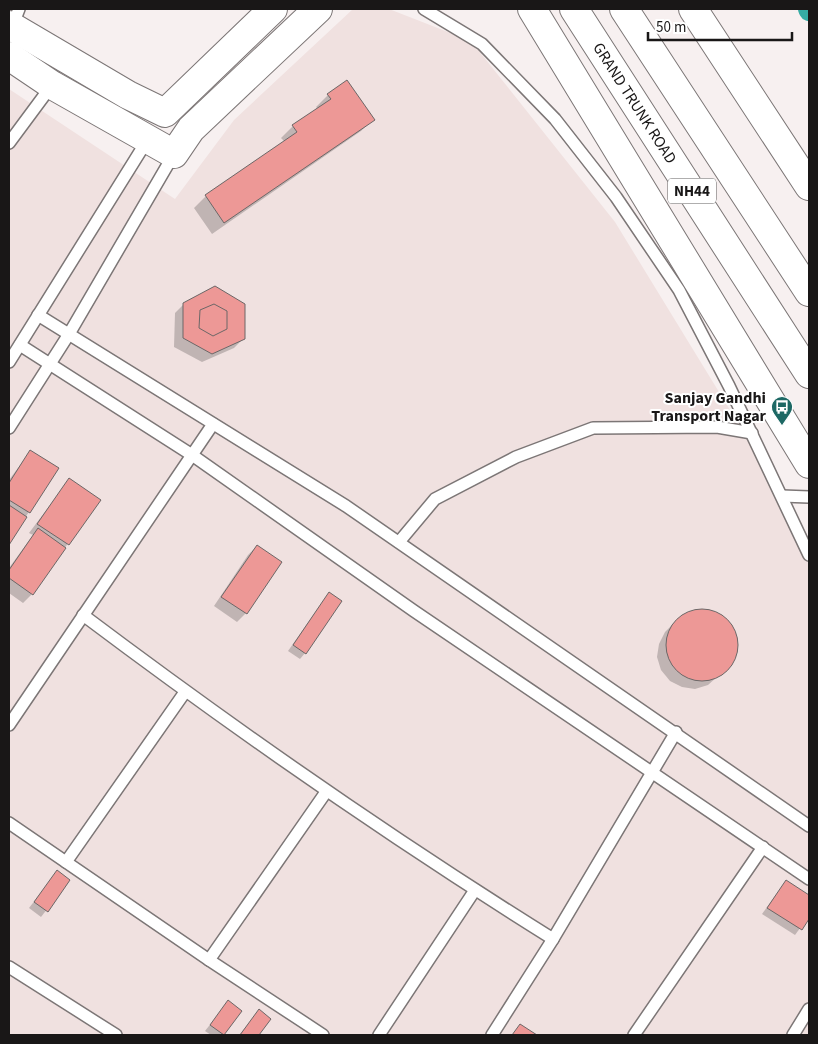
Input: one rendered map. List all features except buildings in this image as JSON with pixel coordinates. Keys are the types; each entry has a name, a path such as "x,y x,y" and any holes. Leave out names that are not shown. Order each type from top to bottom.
{"main road":[{"path":"148,138 165,113 273,9"},
{"path":"9,56 52,84 174,154 191,129 318,9"},
{"path":"532,9 809,464"},
{"name":"GRAND TRUNK ROAD","path":"574,9 809,374"},
{"name":"NH44","path":"624,9 809,292"},
{"path":"693,9 809,186"},
{"path":"13,20 128,95 165,113 191,129"}],"lane":[{"path":"424,9 482,44 555,119 610,190 679,290 752,433 809,555"},
{"path":"9,143 52,84"},
{"path":"9,362 148,138"},
{"path":"9,428 50,364 174,154"},
{"path":"38,315 399,542 676,732 809,826"},
{"path":"20,345 192,455 414,611 809,879"},
{"path":"9,725 213,424"},
{"path":"399,542 435,499 516,458 593,428 717,427 752,433"},
{"path":"782,496 809,497"},
{"path":"83,615 185,692 326,792 474,890 554,939"},
{"path":"66,862 185,692"},
{"path":"492,1035 554,939 676,732"},
{"path":"208,960 326,792"},
{"path":"9,823 208,960 323,1035"},
{"path":"634,1035 763,847"},
{"path":"378,1035 474,890"},
{"path":"9,967 112,1034"},
{"path":"792,1035 809,1009"}],"shaded area":[{"path":"353,9 389,9 471,41 615,222 809,539 809,1035 9,1035 9,89 175,199 234,120"}],"place":[{"name":"Sanjay Gandhi Transport Nagar","path":"782,426"}]}
